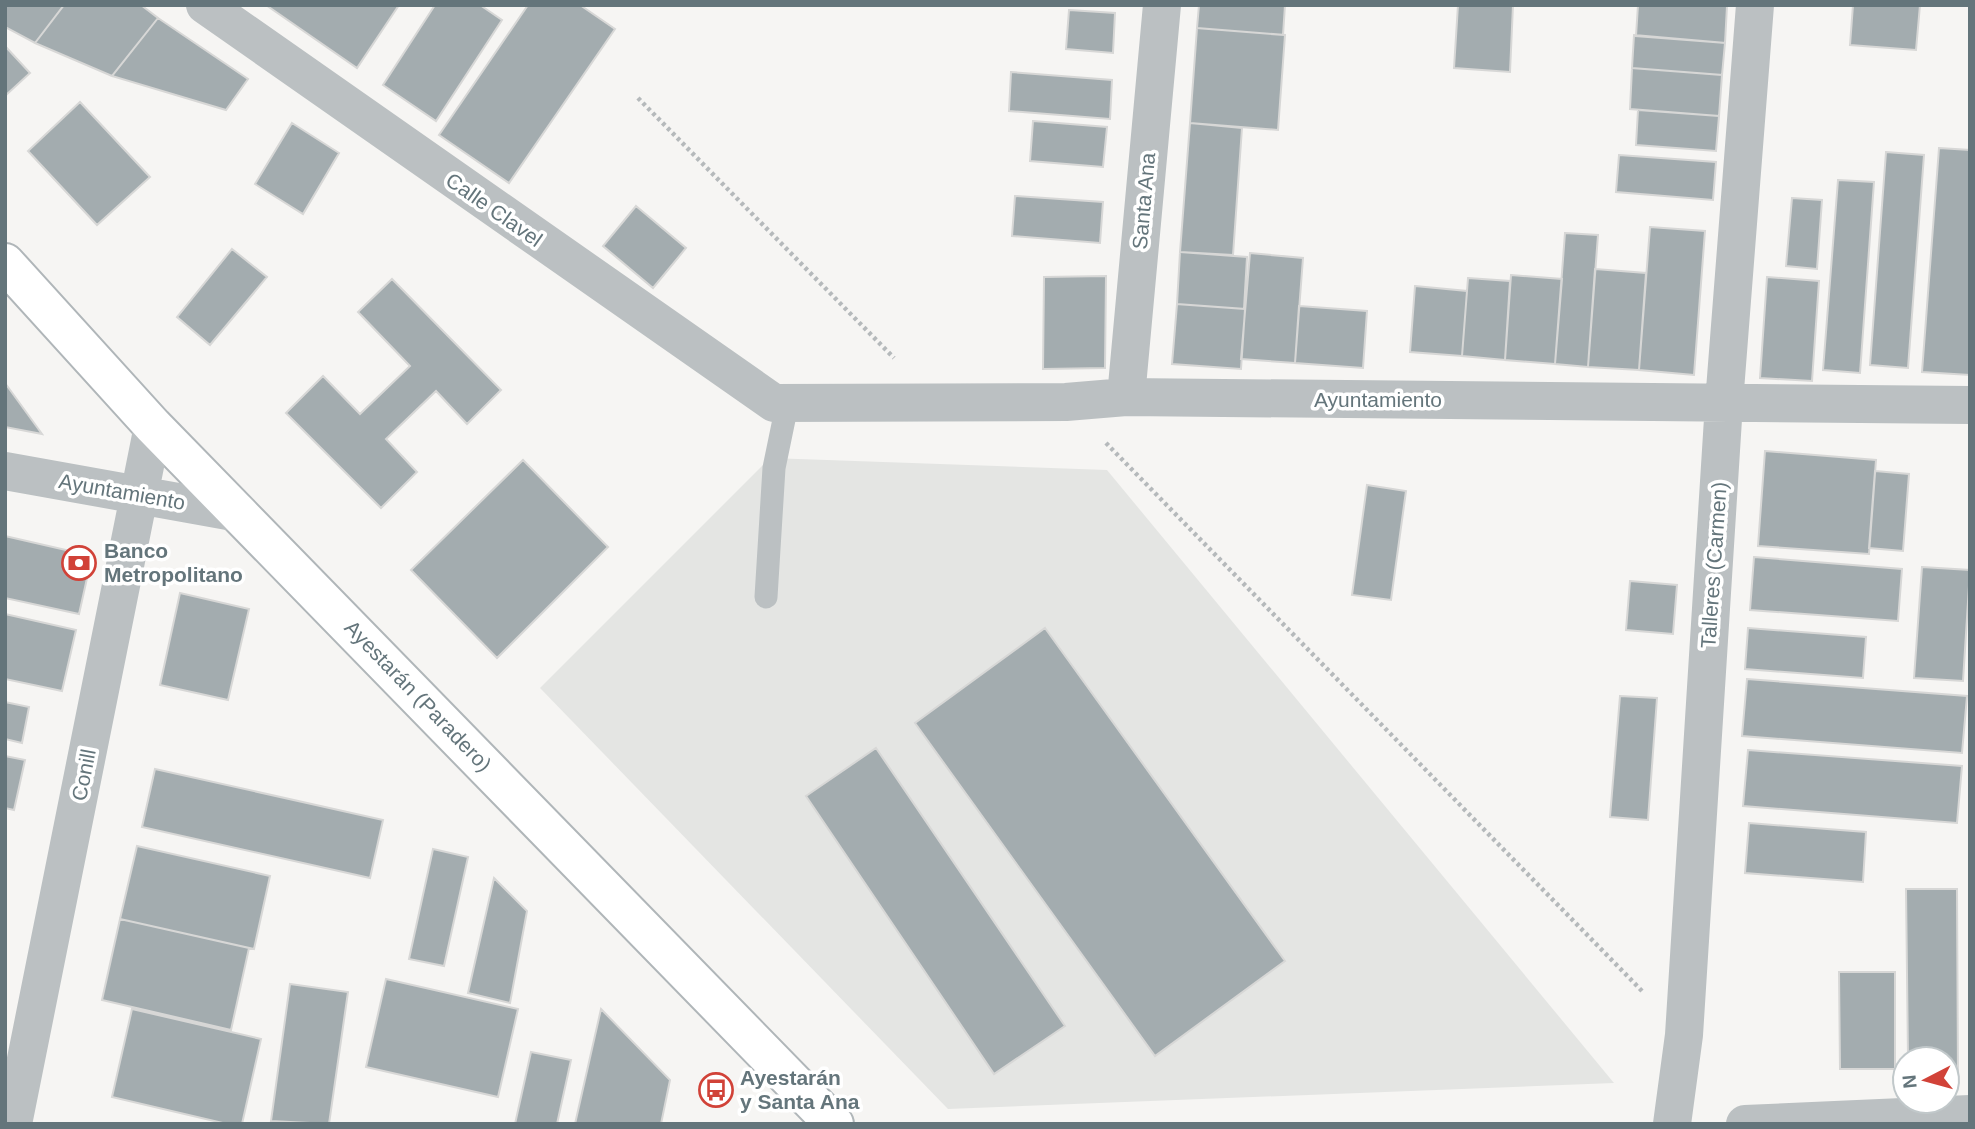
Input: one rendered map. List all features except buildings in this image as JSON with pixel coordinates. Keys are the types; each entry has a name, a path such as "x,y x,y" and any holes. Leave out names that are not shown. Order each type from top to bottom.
{"main road":[{"name":"Ayestarán (Paradero)","path":"5,263 153,426 834,1124"}],"street":[{"name":"Calle Clavel","path":"205,5 761,396 774,403 787,405"},
{"name":"Santa Ana","path":"1126,397 1162,5"},
{"name":"Talleres (Carmen)","path":"1672,1124 1684,1035 1724,402 1755,5"},
{"name":"Ayuntamiento","path":"787,405 1066,402 1126,397 1970,405"},
{"name":"Conill","path":"13,1124 153,426"},
{"name":"Ayuntamiento","path":"5,471 239,513"},
{"path":"1745,1124 1970,1114"}],"lane":[{"path":"766,597 774,468 787,405"}],"path":[{"path":"638,98 940,403"},
{"path":"1066,402 1684,1035"}],"shaded area":[{"path":"770,458 1107,470 1614,1083 948,1109 540,688"}],"place":[{"name":"Banco Metropolitano","path":"79,563"},
{"name":"Ayestarán y Santa Ana","path":"716,1090"}]}
